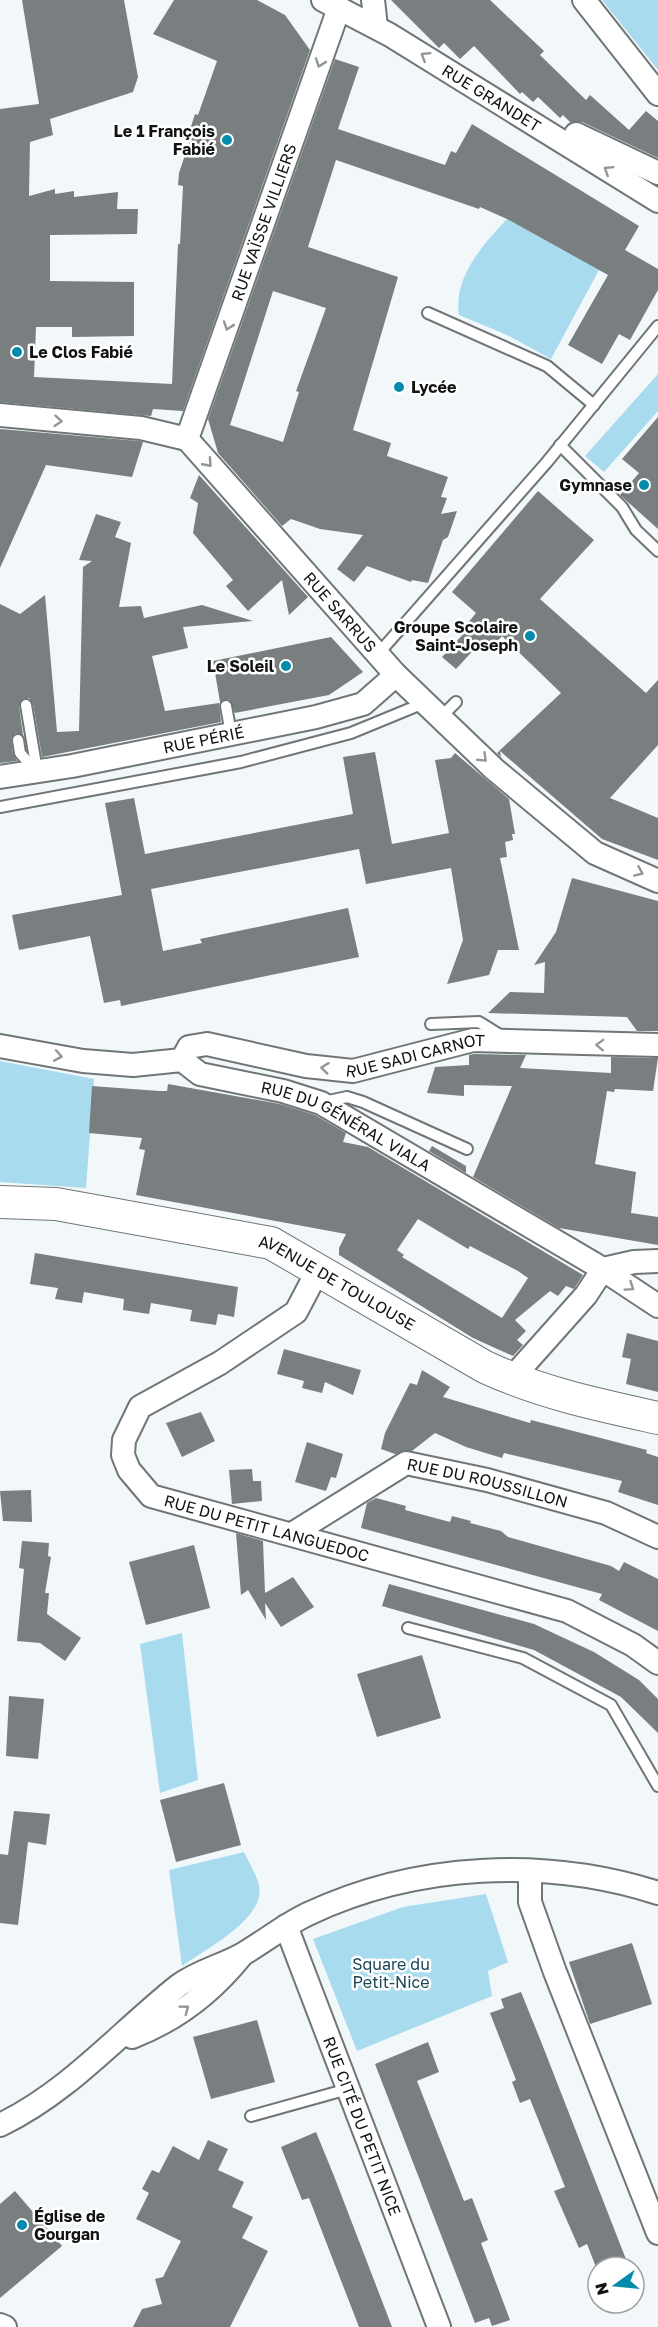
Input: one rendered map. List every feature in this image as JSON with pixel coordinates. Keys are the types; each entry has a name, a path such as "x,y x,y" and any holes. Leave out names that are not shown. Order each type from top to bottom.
{"main road":[{"name":"AVENUE DE TOULOUSE","path":"0,1202 56,1204 271,1243 485,1367 515,1381 566,1398 658,1418"}],"street":[{"path":"373,0 376,27"},
{"path":"584,0 658,94"},
{"name":"RUE GRANDET","path":"331,4 376,27 658,201"},
{"name":"RUE VAÏSSE VILLIERS","path":"187,439 331,4"},
{"path":"472,86 520,102 580,137 658,173"},
{"path":"0,415 141,428 187,439"},
{"name":"RUE SARRUS","path":"187,439 396,675 440,708 494,769 595,853 658,881"},
{"name":"RUE PÉRIÉ","path":"0,777 316,717 363,704 396,675"},
{"name":"RUE SADI CARNOT","path":"182,1060 189,1047 207,1044 306,1065 354,1071 473,1040 658,1046"},
{"path":"0,1046 83,1061 133,1065 182,1060"},
{"name":"RUE DU GÉNÉRAL VIALA","path":"182,1060 200,1074 283,1091 321,1103 603,1269 658,1306"},
{"path":"515,1381 521,1368 586,1295 603,1269 634,1262 658,1261"},
{"name":"RUE DU PETIT LANGUEDOC","path":"318,1270 296,1312 220,1363 140,1407 124,1440 123,1455 129,1470 151,1496 292,1533 567,1611 633,1645 658,1663"},
{"name":"RUE DU ROUSSILLON","path":"292,1533 406,1463 487,1480 606,1513 658,1537"},
{"path":"0,2125 24,2114 114,2045 148,2031 176,2015 219,1983 241,1955 286,1926 334,1902 398,1881 480,1871 530,1872 612,1880 658,1892"},
{"path":"530,1872 530,1902 555,1972 658,2233"},
{"name":"RUE CITÉ DU PETIT NICE","path":"286,1926 439,2327"},
{"path":"0,2142 6,2139 24,2114"},
{"path":"0,2325 5,2327"}],"lane":[{"path":"428,313 547,366 594,405"},
{"path":"378,654 560,445 658,326"},
{"path":"560,445 622,507 636,530 658,551"},
{"path":"26,705 37,771"},
{"path":"226,706 231,734"},
{"path":"0,807 241,762 440,708"},
{"path":"18,740 20,753 37,771"},
{"path":"431,1024 479,1022 508,1041"},
{"path":"321,1103 347,1097 363,1102 467,1149"},
{"path":"408,1628 523,1658 610,1705 658,1786"},
{"path":"251,2116 348,2089"}],"green space":[{"path":"602,0 658,0 658,70"},
{"path":"507,219 599,270 551,359 507,335 459,315 458,301 465,275 489,239"},
{"path":"658,374 658,411 604,472 585,456"},
{"path":"0,1061 94,1079 86,1188 0,1182"},
{"path":"182,1633 198,1780 160,1793 140,1644"},
{"path":"244,1852 259,1886 259,1898 253,1910 244,1922 182,1966 169,1870"},
{"name":"Square du Petit-Nice","path":"486,1894 508,1962 488,1971 492,1996 357,2051 313,1939 403,1907"}],"building":[{"path":"22,0 124,0 138,77 133,92 50,119 53,135 30,142 29,196 55,189 55,194 74,191 74,197 118,192 117,209 138,209 137,234 50,235 50,281 134,282 134,336 72,337 72,327 36,327 34,377 172,384 183,186 178,185 179,173 191,137 188,136 195,114 198,115 217,61 153,34 174,0 257,0 285,15 310,50 183,411 153,409 151,416 0,402 0,109 39,104"},
{"path":"391,0 490,0 544,51 540,55 586,100 590,95 629,130 646,111 658,121 658,158 582,122 570,122 563,115 560,118 538,97 533,102 522,92 520,94 474,46 460,59 444,43 439,48"},
{"path":"335,59 359,67 338,129 445,165 451,151 456,153 472,124 639,226 625,250 658,269 658,290 630,340 619,334 602,364 568,345 608,275 507,219 480,207 479,209 336,160 308,247 398,277 353,430 391,443 387,456 448,477 441,497 447,498 441,514 457,511 448,537 443,540 428,583 412,580 411,582 367,566 354,582 337,569 363,535 320,529 291,519 282,526 218,453 208,419","holes":["273,291 326,308 296,391 299,392 283,442 230,425"]},
{"name":"Gymnase","path":"658,417 658,529 620,495 639,473 622,459"},
{"path":"0,429 143,442 132,477 46,465 0,568"},
{"path":"199,475 308,597 289,615 282,580 248,611 226,586 233,580 193,533 198,503 190,498"},
{"path":"538,491 594,540 540,599 646,693 658,680 658,745 610,798 658,818 658,860 602,839 500,751 501,757 497,753 561,693 502,636 489,651 480,643 456,669 442,657 466,631 463,629 476,613 452,592"},
{"path":"96,514 121,522 115,537 131,543 119,607 141,606 144,618 202,605 253,621 183,627 188,648 152,656 165,711 219,703 221,722 42,757 33,704 29,698 24,698 19,706 23,735 16,733 11,738 13,754 17,761 0,763 0,604 20,614 45,595 57,732 79,731 83,567 92,561 79,560"},
{"name":"Le Soleil","path":"331,637 363,672 329,695 235,713 229,699 220,702 213,661"},
{"path":"375,752 392,844 449,833 435,760 451,758 455,753 509,799 515,834 512,834 513,840 505,842 507,857 500,858 519,950 498,950 489,975 447,984 463,940 451,868 366,884 359,849 151,889 163,951 202,943 200,939 348,908 359,957 121,1006 120,1000 104,1003 90,936 19,950 12,915 122,895 105,803 134,798 145,854 353,814 343,757"},
{"path":"572,878 658,901 658,1031 637,1031 627,1017 488,1013 510,992 544,993 545,962 534,965 556,932"},
{"path":"469,1055 526,1055 520,1068 611,1073 611,1057 658,1058 653,1091 615,1089 614,1092 607,1091 595,1164 636,1172 631,1213 658,1217 658,1245 559,1228 473,1177 512,1086 464,1085 464,1096 427,1093 435,1067 469,1065"},
{"path":"168,1084 280,1104 315,1115 346,1133 343,1142 368,1147 583,1275 574,1289 566,1286 558,1296 550,1291 515,1320 526,1331 517,1340 523,1345 513,1356 473,1338 339,1255 339,1248 346,1234 136,1195 145,1150 139,1149 142,1138 89,1133 92,1086 167,1091","holes":["418,1219 468,1249 470,1246 528,1278 502,1318 402,1257 404,1255 397,1250"]},
{"path":"432,1146 466,1166 466,1173 429,1151"},
{"path":"35,1253 238,1287 234,1317 218,1314 216,1325 190,1321 192,1310 151,1303 149,1314 123,1310 124,1299 84,1292 82,1303 55,1299 58,1288 30,1284"},
{"path":"627,1333 658,1341 658,1392 626,1384 631,1359 622,1357"},
{"path":"284,1349 361,1370 353,1395 325,1382 322,1393 302,1388 304,1381 277,1374"},
{"path":"422,1370 450,1387 443,1397 530,1423 531,1420 647,1450 646,1453 658,1457 658,1505 618,1492 622,1481 504,1453 502,1458 466,1447 435,1433 412,1451 395,1454 381,1449 385,1433 410,1383 417,1385"},
{"path":"201,1412 215,1441 182,1457 166,1423"},
{"path":"307,1442 343,1454 336,1478 331,1477 326,1491 295,1482"},
{"path":"252,1469 253,1481 261,1481 262,1501 232,1504 229,1470"},
{"path":"31,1490 32,1522 3,1521 0,1491"},
{"path":"376,1498 406,1506 405,1510 450,1522 452,1516 471,1521 470,1523 501,1531 508,1537 611,1566 619,1571 624,1562 658,1579 658,1631 599,1600 602,1594 361,1528 367,1503"},
{"path":"236,1533 263,1541 265,1593 293,1577 314,1607 281,1627 265,1603 266,1620 248,1590 241,1595"},
{"path":"22,1541 49,1543 48,1556 51,1557 45,1593 49,1593 47,1614 81,1638 65,1661 40,1643 17,1641 24,1569 19,1568"},
{"path":"194,1545 210,1608 146,1625 129,1562"},
{"path":"389,1584 534,1624 594,1652 639,1680 658,1699 658,1733 621,1697 534,1650 382,1606"},
{"path":"422,1655 441,1718 377,1737 357,1674"},
{"path":"9,1696 44,1699 38,1759 6,1756"},
{"path":"224,1783 241,1845 176,1862 160,1800"},
{"path":"14,1811 50,1814 46,1845 28,1842 18,1925 0,1923 0,1854 8,1855"},
{"path":"632,1943 652,2004 590,2024 569,1962"},
{"path":"521,1992 624,2255 591,2255 587,2244 579,2248 554,2191 565,2187 530,2099 520,2103 512,2082 516,2080 490,2013 504,2008 501,1999"},
{"path":"257,2020 275,2082 211,2099 193,2037"},
{"path":"428,2042 439,2072 417,2081 464,2201 472,2198 488,2240 481,2243 510,2320 492,2326 489,2318 475,2323 375,2064"},
{"path":"316,2132 392,2327 359,2327 309,2198 302,2200 281,2147"},
{"path":"208,2140 228,2149 218,2170 244,2182 232,2207 253,2217 242,2238 268,2251 230,2327 133,2327 142,2309 162,2304 155,2279 163,2277 181,2241 136,2219 149,2193 142,2189 152,2170 159,2173 173,2146 199,2160"},
{"name":"Église de Gourgan","path":"15,2191 62,2246 0,2298 0,2204"}],"place":[{"name":"Le 1 François Fabié","path":"227,140"},
{"name":"Le Clos Fabié","path":"17,352"},
{"name":"Lycée","path":"399,387"},
{"name":"Gymnase","path":"644,485"},
{"name":"Groupe Scolaire Saint-Joseph","path":"530,636"},
{"name":"Le Soleil","path":"286,666"},
{"name":"Église de Gourgan","path":"22,2225"}]}
